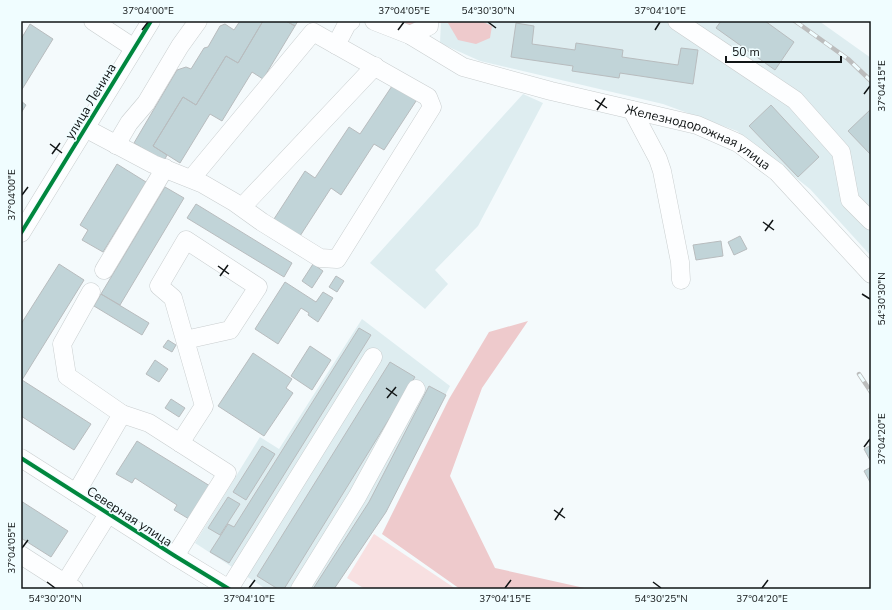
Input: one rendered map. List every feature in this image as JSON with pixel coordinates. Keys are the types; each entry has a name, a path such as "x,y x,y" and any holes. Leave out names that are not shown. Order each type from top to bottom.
{"street":[{"path":"93,21 134,48"},
{"name":"улица Ленина","path":"21,233 151,21"},
{"path":"116,146 129,123 146,103 180,46 198,21"},
{"path":"336,45 347,24 351,21"},
{"name":"Железнодорожная улица","path":"374,21 410,35 463,67 551,91 697,124 738,144 777,172 871,274"},
{"path":"410,35 429,26 429,21"},
{"path":"676,21 795,100 841,152 850,200 871,221"},
{"path":"85,128 116,146 165,168 191,179 203,184 320,258 337,259 432,107 428,97 313,32 191,179"},
{"path":"242,208 374,66"},
{"path":"632,110 658,159 662,171 680,262 681,280"},
{"path":"104,270 165,168"},
{"path":"180,443 204,406 185,340 173,298 159,286 186,240 258,287 230,330 185,340"},
{"path":"91,292 62,344 67,376 122,414 149,423 227,473 175,556"},
{"path":"229,589 374,357"},
{"path":"300,589 357,497 416,389"},
{"path":"76,493 122,414"},
{"name":"Северная улица","path":"21,458 229,589"},
{"path":"21,555 69,586 108,514"}],"shaded area":[{"path":"391,21 481,21 492,26 490,38 476,44 458,40 448,23 422,23 408,28"},
{"path":"441,21 819,21 871,58 871,256 810,189 737,131 663,104 480,61 440,43"},
{"path":"523,94 543,103 478,226 435,270 448,284 425,309 370,263"},
{"path":"362,319 450,386 386,512 334,589 266,589 195,543 260,437 279,449"},
{"path":"528,321 482,388 450,476 495,568 589,589 460,589 382,534 449,399 489,332"},
{"path":"374,534 456,589 365,589 347,578"}],"building":[{"path":"240,21 263,21 238,63 226,56 196,105 183,97 153,146 167,155 164,161 134,143 177,70 186,67 191,69 204,48 208,47 220,26 225,24 234,30"},
{"path":"263,21 286,21 295,26 263,79 252,72 222,121 210,114 180,163 153,146 183,97 196,105 226,56 238,63"},
{"path":"286,21 298,21 295,26"},
{"path":"721,21 765,21 794,42 775,70 716,28"},
{"path":"516,23 534,26 532,44 575,50 576,43 623,50 622,57 678,65 681,48 698,50 693,84 620,73 619,78 572,71 573,66 511,57"},
{"path":"30,24 53,39 21,91 21,39"},
{"path":"394,83 418,98 384,150 374,144 341,195 331,188 300,236 274,219 305,171 315,178 349,127 360,134"},
{"path":"21,101 26,105 21,113"},
{"path":"771,105 819,157 798,177 749,126"},
{"path":"871,109 871,155 848,131"},
{"path":"117,164 146,182 103,252 82,240 88,230 80,225"},
{"path":"165,187 184,198 120,305 101,294"},
{"path":"196,204 292,263 284,277 187,218"},
{"path":"740,236 747,249 734,255 728,242"},
{"path":"721,241 723,256 696,260 693,245"},
{"path":"59,264 84,280 22,380 91,424 74,450 21,416 21,324"},
{"path":"313,264 323,271 312,288 302,281"},
{"path":"336,276 344,281 337,292 329,287"},
{"path":"285,282 316,302 323,292 333,298 318,322 308,315 309,313 301,308 278,344 255,329"},
{"path":"101,294 149,323 142,335 94,306"},
{"path":"359,328 371,335 229,563 210,552 228,524 234,527"},
{"path":"168,340 176,345 172,352 163,347"},
{"path":"310,346 331,360 312,390 291,376"},
{"path":"253,353 292,379 286,388 293,393 264,436 218,406"},
{"path":"155,360 168,369 159,382 146,374"},
{"path":"390,362 415,377 284,589 278,589 257,576"},
{"path":"429,386 446,395 386,512 334,589 313,589 369,502"},
{"path":"171,399 185,408 179,417 165,408"},
{"path":"137,441 210,486 189,519 174,510 177,505 135,478 132,483 116,474"},
{"path":"871,445 871,462 864,449"},
{"path":"262,446 275,454 246,500 233,492"},
{"path":"871,467 871,484 864,471"},
{"path":"228,497 240,504 220,535 208,528"},
{"path":"21,501 68,531 51,557 21,538"}],"railway":[{"path":"795,21 848,59 871,81"},
{"path":"859,374 871,392"}],"cycle path":[{"path":"21,233 151,21"},
{"path":"21,458 229,589"}]}
